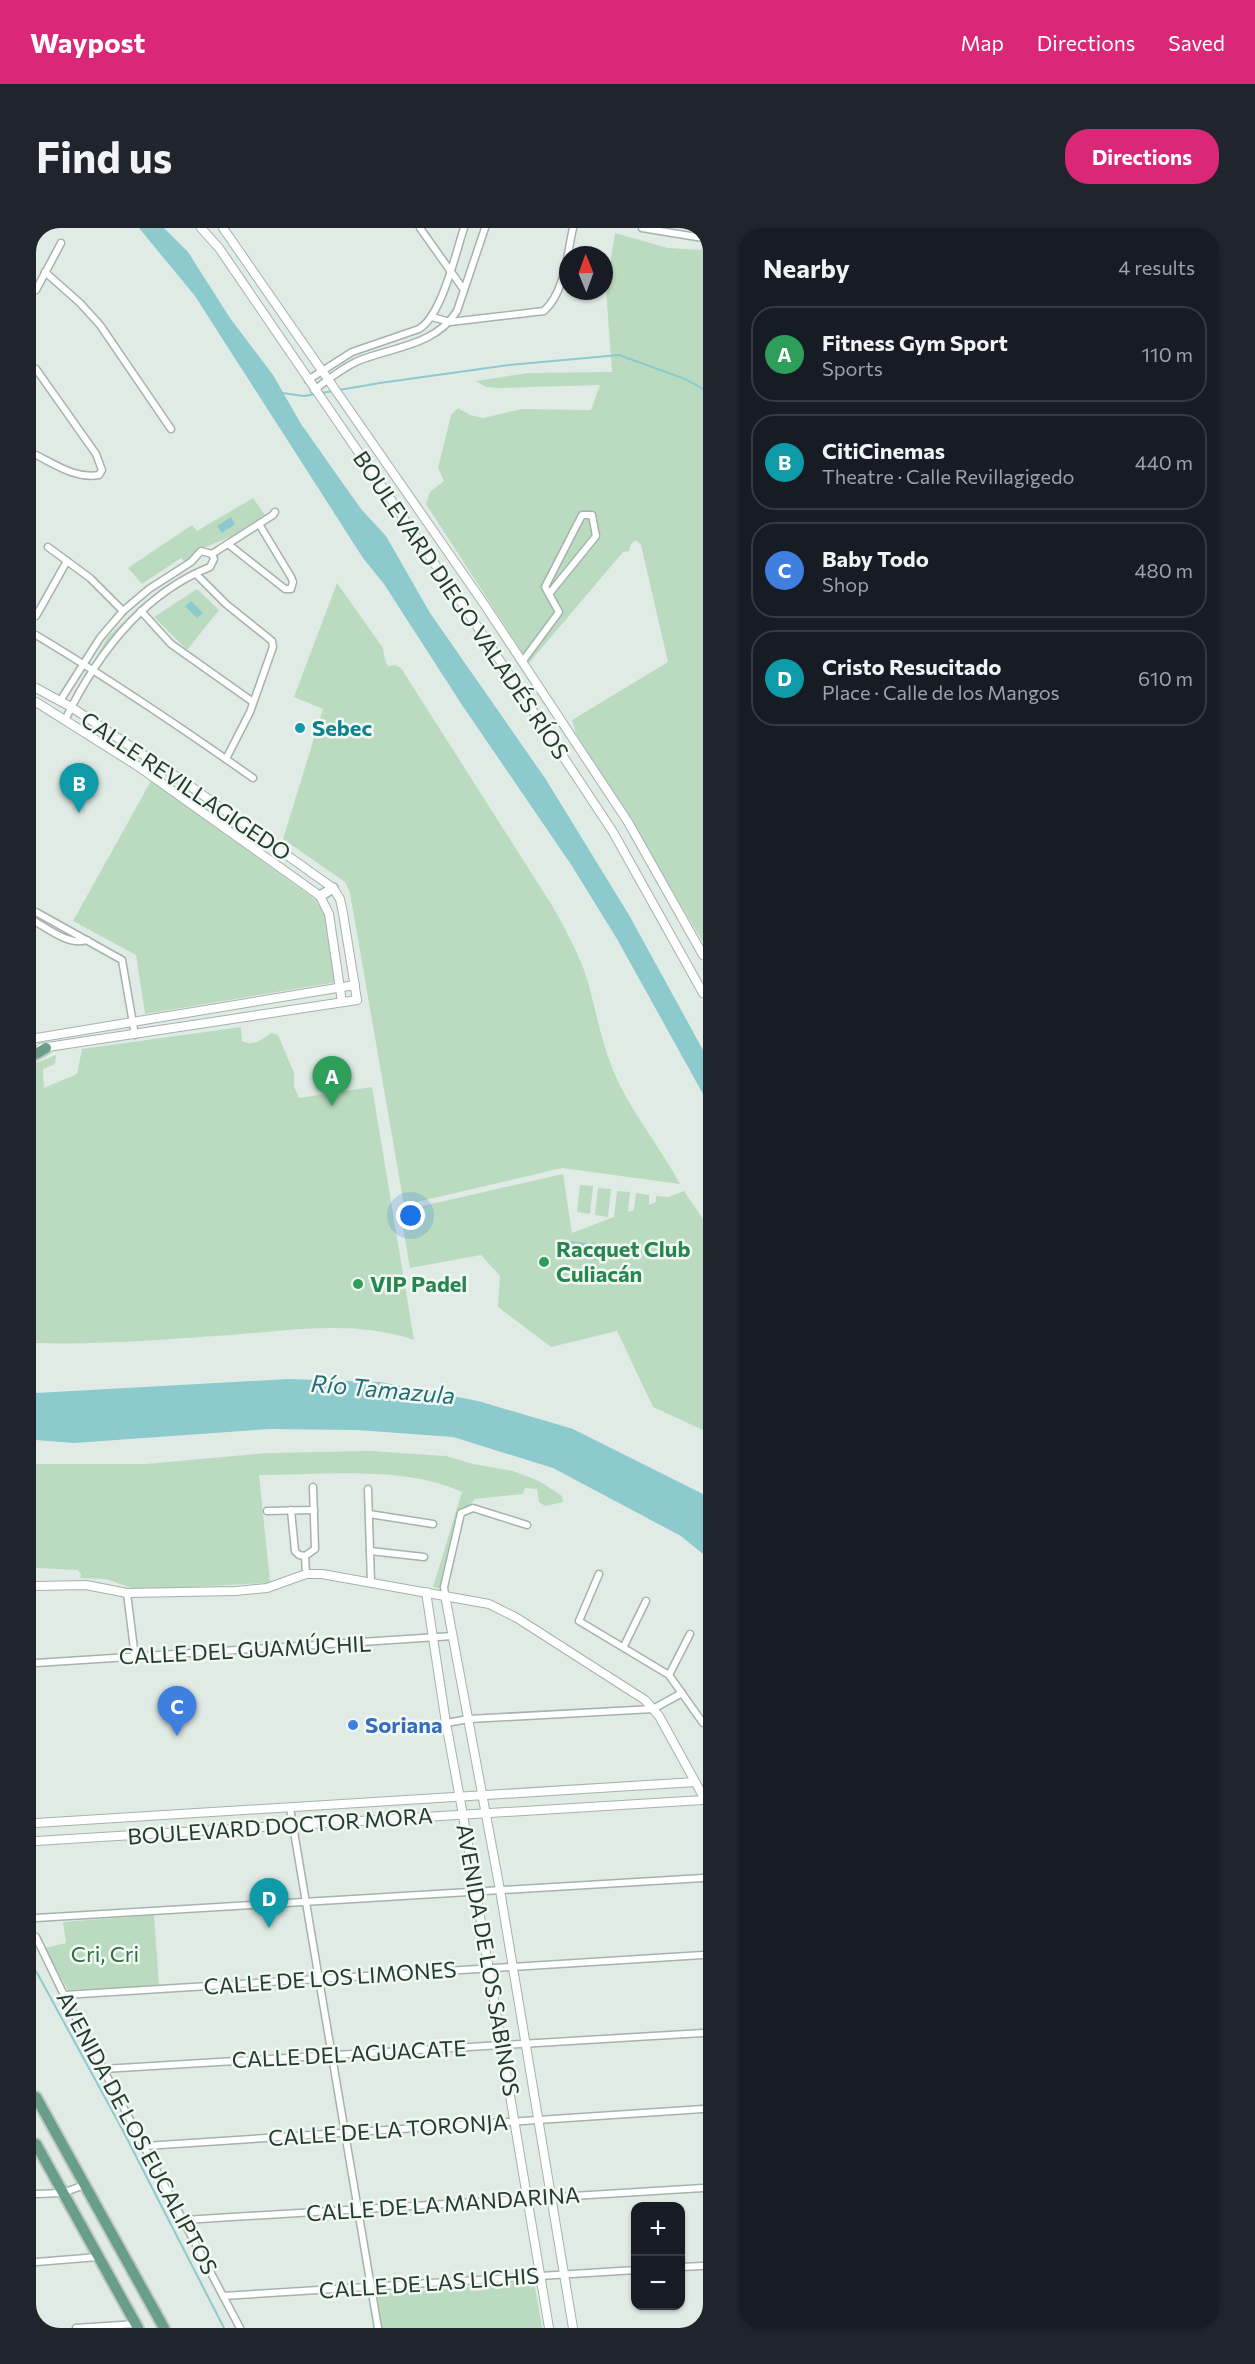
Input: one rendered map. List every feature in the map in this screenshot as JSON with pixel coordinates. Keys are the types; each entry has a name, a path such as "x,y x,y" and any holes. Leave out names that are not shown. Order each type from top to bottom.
{"main road":[{"path":"321,896 333,888"},
{"path":"36,2097 164,2328"},
{"path":"36,2144 137,2326"}],"street":[{"name":"BOULEVARD DIEGO VALADÉS RÍOS","path":"201,228 219,248 469,614 613,832 703,993"},
{"name":"BOULEVARD DIEGO VALADÉS RÍOS","path":"223,228 522,662 628,822 703,955"},
{"path":"420,228 464,290"},
{"path":"308,380 352,352 419,329 432,317 464,228"},
{"path":"314,390 357,362 424,339 450,322 457,311 485,228"},
{"path":"432,317 450,322 544,311 558,292 573,228"},
{"path":"646,229 703,238"},
{"path":"36,290 61,243"},
{"path":"45,272 80,303 100,325 171,429"},
{"path":"352,352 357,362"},
{"path":"36,369 96,454 102,470 99,475 89,477 77,474 36,455"},
{"path":"60,701 83,662 111,623 123,611 149,589 191,562 201,551 212,554 275,512"},
{"path":"522,662 559,612 545,587 582,515 592,515 596,536 549,594"},
{"path":"228,544 285,589 291,589 293,582 259,524"},
{"path":"48,548 90,578 123,611"},
{"path":"65,720 93,669 121,631 156,599 210,567 214,559 212,554"},
{"path":"36,616 67,561"},
{"path":"196,574 226,604 272,641 273,647 240,735 226,759"},
{"path":"149,589 156,599"},
{"path":"141,611 171,644 253,702"},
{"path":"36,635 83,662 253,778"},
{"name":"CALLE REVILLAGIGEDO","path":"36,687 71,707 186,783 333,888"},
{"name":"CALLE REVILLAGIGEDO","path":"36,702 139,767 321,896"},
{"path":"39,1050 357,1000 340,899 333,888"},
{"path":"321,896 328,914 342,1002"},
{"path":"36,912 122,960 135,1035"},
{"path":"36,922 65,938 81,942 87,940"},
{"path":"36,1038 355,985"},
{"path":"291,1510 295,1551 305,1556 315,1549 313,1487"},
{"path":"368,1489 371,1583"},
{"path":"445,1595 444,1587 461,1513 473,1508 527,1525"},
{"path":"267,1511 314,1510"},
{"path":"369,1514 433,1524"},
{"path":"370,1551 424,1557"},
{"path":"305,1556 306,1574"},
{"path":"36,1586 86,1585 127,1593 252,1590 267,1588 306,1574 322,1574 489,1604 509,1614 636,1694 653,1708 703,1798"},
{"path":"600,1574 579,1621 669,1675 700,1714 703,1723"},
{"name":"AVENIDA DE LOS SABINOS","path":"426,1592 446,1723 549,2328"},
{"path":"127,1593 135,1657"},
{"name":"AVENIDA DE LOS SABINOS","path":"445,1595 500,1890 573,2328"},
{"path":"624,1646 646,1601"},
{"path":"669,1675 690,1634"},
{"name":"CALLE DEL GUAMÚCHIL","path":"36,1663 453,1636"},
{"path":"446,1723 469,1719 653,1708 682,1693"},
{"name":"BOULEVARD DOCTOR MORA","path":"36,1824 695,1782"},
{"name":"BOULEVARD DOCTOR MORA","path":"36,1841 703,1798"},
{"path":"290,1808 378,2328"},
{"path":"36,1918 703,1878"},
{"name":"AVENIDA DE LOS EUCALIPTOS","path":"36,1937 64,1995 240,2328"},
{"name":"CALLE DE LOS LIMONES","path":"64,1995 703,1955"},
{"name":"CALLE DEL AGUACATE","path":"103,2069 703,2033"},
{"name":"CALLE DE LA TORONJA","path":"145,2146 703,2109"},
{"path":"36,2194 63,2193 84,2184"},
{"name":"CALLE DE LA MANDARINA","path":"184,2220 703,2188"},
{"path":"36,2262 98,2257"},
{"path":"685,2267 703,2266"},
{"name":"CALLE DE LAS LICHIS","path":"224,2296 631,2270"},
{"path":"76,2328 137,2326"}],"green space":[{"path":"615,233 668,248 703,250 703,942 576,734 572,720 668,662 641,545 636,540 631,544 629,551 623,552 529,663 426,504 430,492 444,481 438,468 451,415 458,408 470,415 483,418 522,409 591,410 600,385 499,388 486,387 476,381 528,373 612,372 607,300 613,300"},
{"path":"253,498 265,515 232,536 196,551 185,562 181,558 142,584 128,568 192,525 197,531"},
{"path":"337,583 383,648 388,666 395,665 401,668 553,907 585,972 613,1070 636,1114 680,1184 562,1168 404,1205 350,893 345,882 283,839 323,709 294,697"},
{"path":"197,589 219,610 187,650 154,617"},
{"path":"150,599 110,639 93,662 108,637"},
{"path":"151,781 312,897 325,912 337,982 145,1014 136,955 73,921"},
{"path":"241,1027 242,1041 246,1043 257,1042 271,1033 278,1035 294,1073 294,1086 299,1098 372,1087 414,1340 369,1330 324,1328 134,1341 36,1343 36,1063 56,1055 55,1064 43,1069 44,1088 77,1074 82,1049"},
{"path":"563,1174 572,1233 614,1217 617,1191 630,1192 628,1212 634,1210 636,1193 649,1195 649,1205 656,1202 656,1196 669,1197 684,1191 703,1219 703,1430 653,1407 617,1331 551,1347 498,1307 500,1276 481,1255 410,1268 400,1211"},
{"path":"580,1185 593,1186 590,1214 577,1212"},
{"path":"598,1188 611,1189 608,1217 595,1215"},
{"path":"370,1451 446,1456 473,1464 513,1471 539,1481 562,1496 563,1502 545,1506 539,1502 537,1489 525,1488 523,1494 475,1499 457,1528 445,1566 441,1589 433,1587 462,1492 414,1478 362,1473 259,1475 270,1582 267,1583 137,1590 106,1579 80,1578 78,1570 36,1568 36,1464 146,1464 268,1453"},
{"name":"Cri, Cri","path":"154,1915 159,1985 68,1990 45,1948 66,1943 63,1922"},
{"path":"534,2281 542,2328 380,2328 374,2295"}],"water":[{"path":"139,228 164,228 188,252 230,318 273,375 301,424 361,509 386,536 430,613 545,778 629,915 703,1050 703,1094 617,939 572,866 462,705 384,584 363,558 195,296"},
{"path":"231,517 235,524 222,533 217,526"},
{"path":"191,601 203,613 197,618 185,606"},
{"path":"568,1241 598,1244 597,1260 566,1257"},
{"name":"Río Tamazula","path":"288,1379 380,1382 478,1401 573,1429 703,1494 703,1554 681,1536 553,1468 453,1437 357,1430 269,1429 74,1443 36,1440 36,1393"}],"waterway":[{"path":"282,393 304,396 509,365 619,355 685,379 703,389"},
{"path":"36,1971 121,2127 224,2328"}],"place":[{"name":"Sebec","path":"300,728"},
{"name":"CitiCinemas","path":"79,813"},
{"name":"Fitness Gym Sport","path":"332,1106"},
{"name":"Racquet Club Culiacán","path":"544,1262"},
{"name":"VIP Padel","path":"358,1284"},
{"name":"Soriana","path":"353,1725"},
{"name":"Baby Todo","path":"177,1736"},
{"name":"Cristo Resucitado","path":"269,1928"}]}
